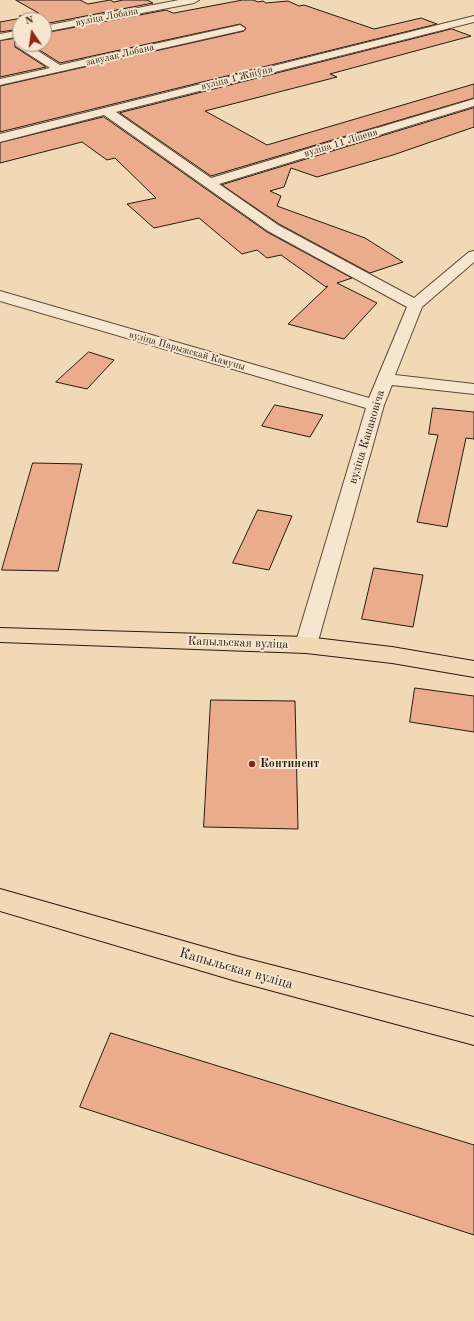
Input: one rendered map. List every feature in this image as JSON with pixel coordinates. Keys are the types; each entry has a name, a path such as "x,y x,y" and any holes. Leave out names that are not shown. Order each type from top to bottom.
{"main road":[{"name":"Капыльская вуліца","path":"0,635 306,645 392,655 474,669"},
{"name":"Капыльская вуліца","path":"0,900 140,942 337,997 474,1031"}],"street":[{"name":"вуліца Лобана","path":"52,27 165,2 194,0"},
{"name":"вуліца 1 Жніўня","path":"0,138 474,18"},
{"name":"завулак Лобана","path":"0,82 240,28"},
{"path":"32,52 59,69"},
{"name":"вуліца 11 Ліпеня","path":"209,183 474,102"},
{"path":"106,111 273,228 414,305"},
{"name":"вуліца Канановіча","path":"306,645 375,405 414,305 474,255"},
{"name":"вуліца Парыжскай Камуны","path":"0,296 375,405"},
{"path":"386,379 474,389"}],"building":[{"path":"16,0 80,0 88,4 110,0 114,2 123,0 147,0 153,3 52,22 52,12 36,12"},
{"path":"243,0 253,0 258,2 263,1 266,3 288,1 299,6 304,5 374,29 421,18 437,24 0,132 0,86 244,31 246,28 240,24 60,63 43,52 52,52 52,31 166,10 173,13"},
{"path":"12,20 12,30 0,32 0,22"},
{"path":"452,29 471,36 330,74 337,77 205,111 267,145 474,84 474,98 211,176 120,113"},
{"path":"12,39 12,52 23,52 46,67 0,77 0,41"},
{"path":"474,108 474,127 393,155 317,177 291,168 284,187 270,191 281,196 277,206 365,238 403,262 370,273 279,224 222,185"},
{"path":"104,117 267,232 352,278 337,283 377,303 344,339 288,324 328,286 326,287 281,255 267,258 257,250 242,254 199,218 154,228 127,204 156,198 115,158 107,160 82,142 0,163 0,143"},
{"path":"89,352 114,360 87,389 56,382"},
{"path":"275,405 323,415 310,437 262,426"},
{"path":"433,408 474,412 474,439 466,438 447,527 417,522 438,435 429,434"},
{"path":"33,463 82,464 58,571 2,570"},
{"path":"258,510 292,516 269,570 233,563"},
{"path":"374,568 423,575 413,627 362,619"},
{"path":"415,688 474,696 474,732 410,722"},
{"name":"Континент","path":"211,700 295,701 298,829 204,827"},
{"path":"111,1033 474,1145 474,1235 80,1107"}],"place":[{"name":"Континент","path":"252,764"}]}
